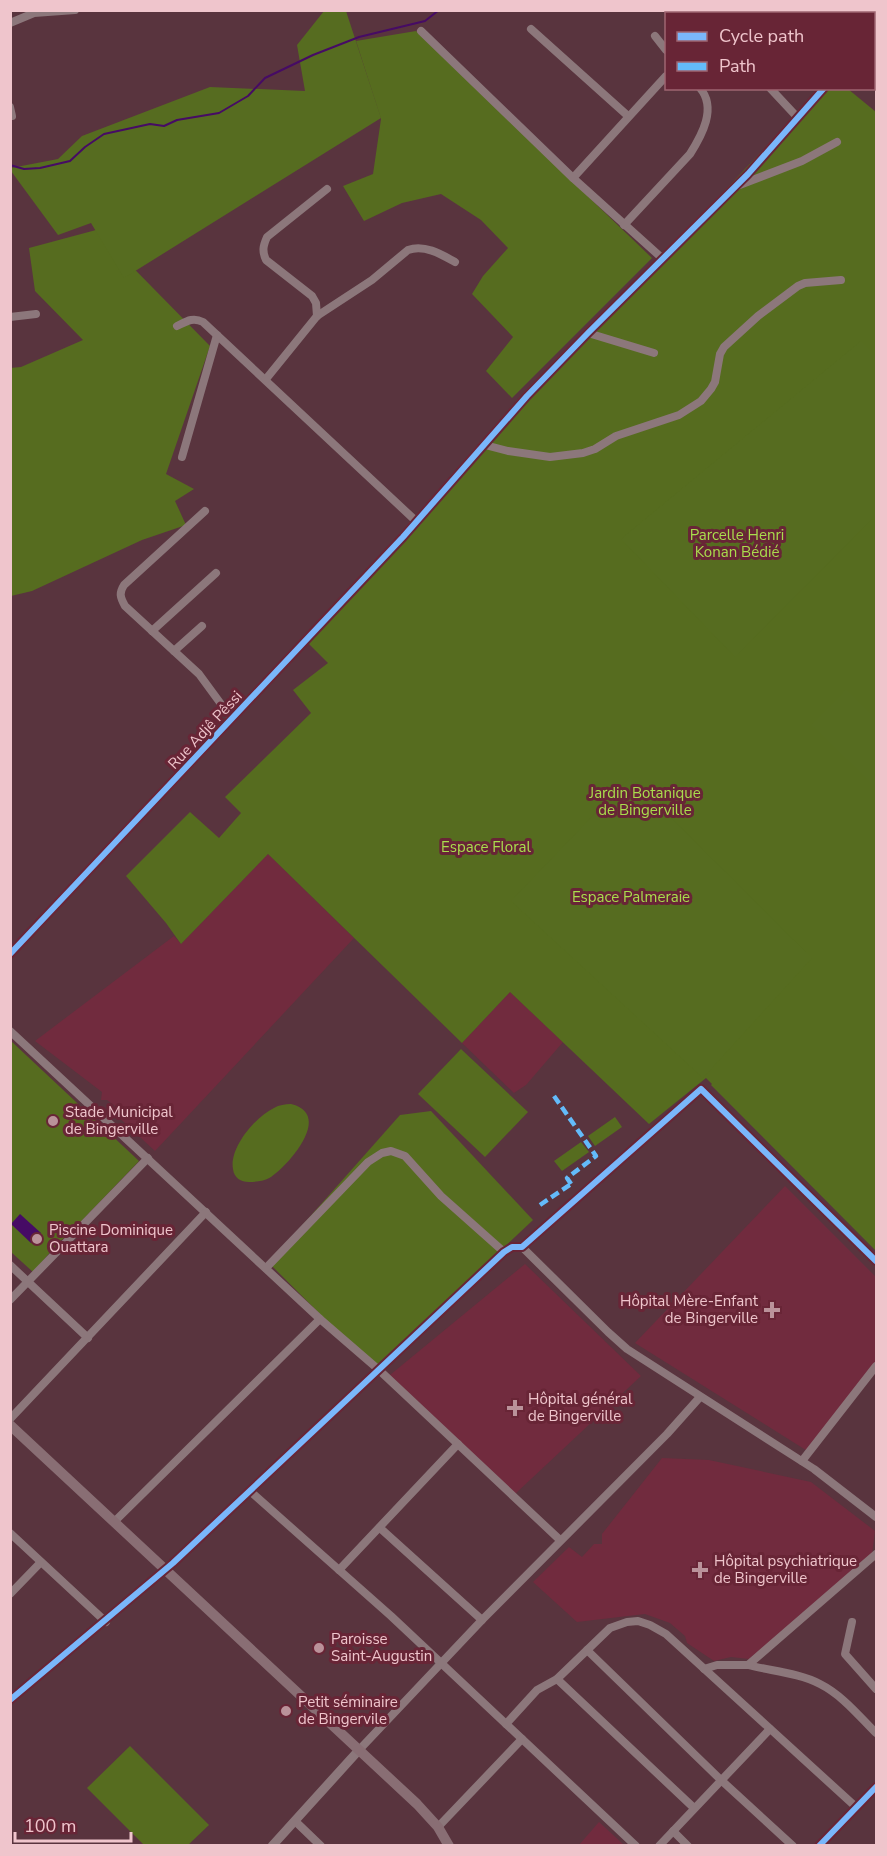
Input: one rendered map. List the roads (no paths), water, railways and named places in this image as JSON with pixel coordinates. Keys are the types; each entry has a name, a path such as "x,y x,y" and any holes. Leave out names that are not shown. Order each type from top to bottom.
{"main road":[{"path":"10,1425 417,1804 438,1827 449,1845"}],"street":[{"path":"10,22 34,14 75,10"},
{"path":"531,29 628,116"},
{"path":"421,32 573,178 663,259"},
{"path":"655,36 665,49"},
{"path":"573,178 665,77"},
{"path":"624,225 684,161 698,142 708,110 708,101 701,90"},
{"path":"772,90 798,118"},
{"name":"Rue Adjê Pêssi","path":"10,954 417,522 527,396 735,187 822,90"},
{"path":"735,187 802,160 837,142"},
{"path":"317,316 316,303 312,296 266,260 263,251 267,237 327,189"},
{"path":"266,380 317,316 372,280 408,250 415,247 424,248 455,262"},
{"path":"485,444 508,451 550,457 583,453 595,449 616,436 679,415 701,400 711,389 715,382 720,354 724,346 758,316 798,286 805,283 841,280"},
{"path":"10,317 36,314"},
{"path":"177,326 189,320 197,319 203,322 417,522"},
{"path":"588,333 654,353"},
{"path":"182,457 217,335"},
{"path":"205,511 120,591 125,606 199,674 232,719"},
{"path":"152,631 216,573"},
{"path":"174,651 202,626"},
{"path":"10,1031 320,1319 379,1370 560,1540"},
{"path":"10,1700 106,1622 165,1570 251,1492 504,1252 512,1247 522,1247 701,1089 876,1261"},
{"path":"266,1268 368,1162 382,1153 391,1151 405,1156 441,1196 504,1252"},
{"path":"10,1300 148,1158"},
{"path":"10,1419 206,1212"},
{"path":"522,1247 627,1349 802,1461 876,1516"},
{"path":"10,1265 88,1338"},
{"path":"114,1522 320,1319"},
{"path":"802,1461 876,1366"},
{"path":"272,1845 482,1620 667,1434 700,1397"},
{"path":"339,1570 458,1444"},
{"path":"251,1492 441,1663 636,1845"},
{"path":"380,1528 482,1620"},
{"path":"10,1533 106,1622"},
{"path":"748,1665 876,1554"},
{"path":"10,1594 41,1562"},
{"path":"506,1724 537,1690 557,1679 610,1628 638,1621 666,1634 856,1807"},
{"path":"852,1622 845,1654 876,1689"},
{"path":"587,1650 721,1780 793,1845"},
{"path":"704,1669 717,1665 748,1665 811,1680 823,1685 840,1698 876,1733"},
{"path":"557,1679 694,1809"},
{"path":"659,1845 770,1729"},
{"path":"438,1827 522,1739"},
{"path":"819,1845 876,1787"},
{"path":"295,1821 321,1845"},
{"path":"672,1831 688,1845"}],"waterway":[{"path":"10,165 24,169 40,168 70,161 104,134 150,124 164,126 177,120 219,113 248,96 265,78 313,55 359,37 425,21 439,10"}],"place":[{"name":"Stade Municipal de Bingerville","path":"53,1121"},
{"name":"Piscine Dominique Ouattara","path":"37,1239"},
{"name":"Hôpital Mère-Enfant de Bingerville","path":"772,1310"},
{"name":"Hôpital général de Bingerville","path":"515,1408"},
{"name":"Hôpital psychiatrique de Bingerville","path":"700,1570"},
{"name":"Paroisse Saint-Augustin","path":"319,1648"},
{"name":"Petit séminaire de Bingervile","path":"286,1711"}],"park label":[{"name":"Parcelle Henri Konan Bédié","path":"737,544"},
{"name":"Jardin Botanique de Bingerville","path":"645,802"},
{"name":"Espace Floral","path":"486,847"},
{"name":"Espace Palmeraie","path":"631,897"}]}
